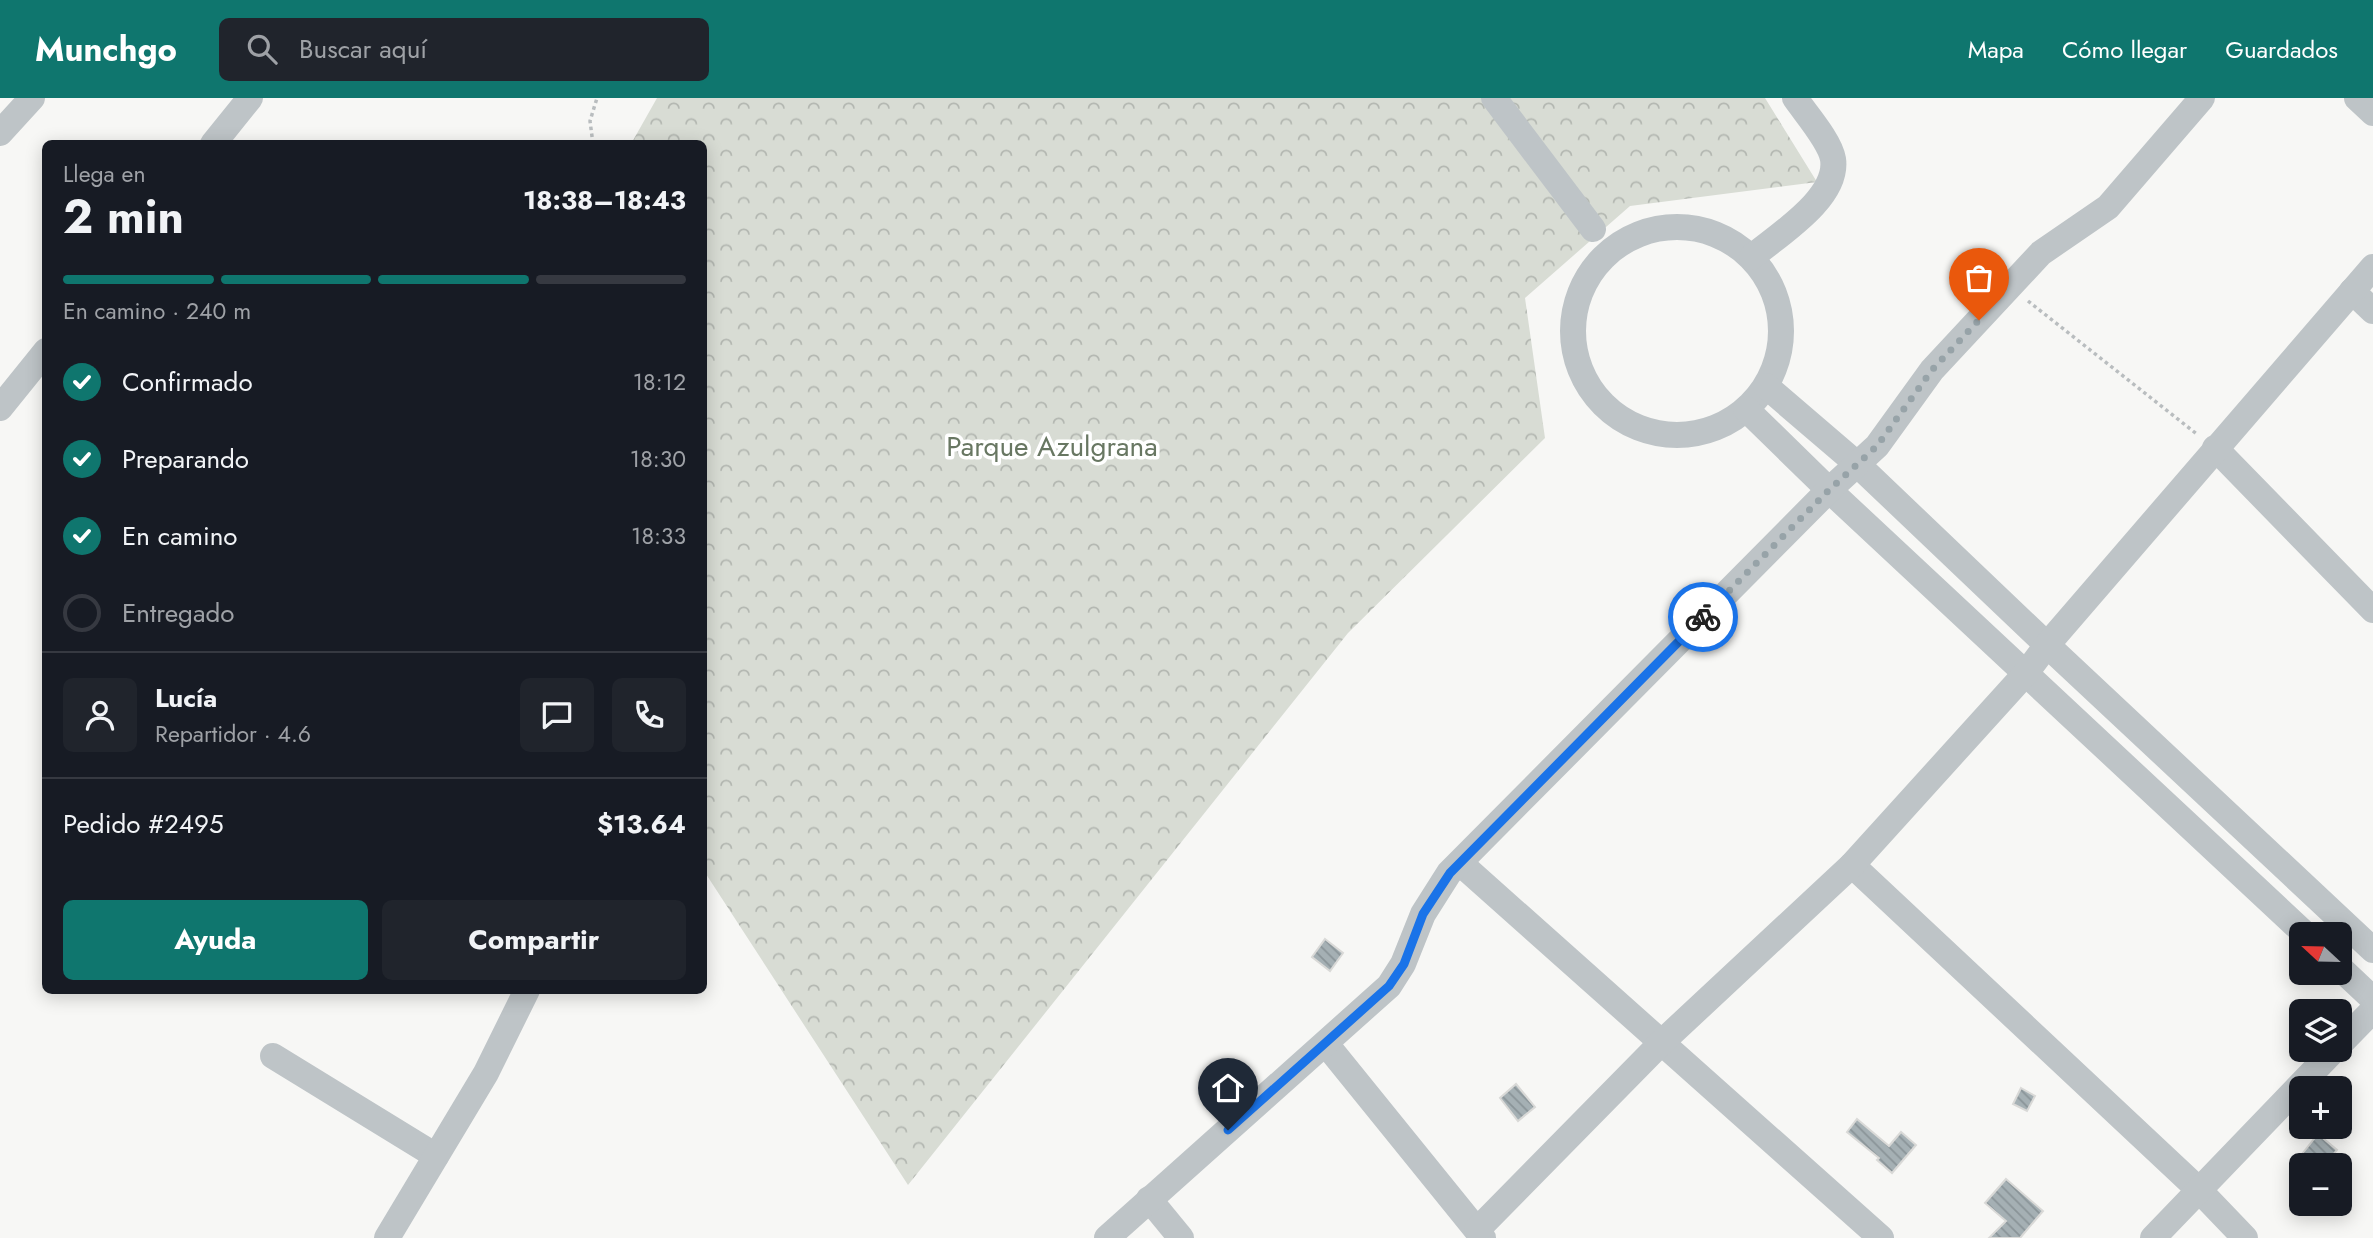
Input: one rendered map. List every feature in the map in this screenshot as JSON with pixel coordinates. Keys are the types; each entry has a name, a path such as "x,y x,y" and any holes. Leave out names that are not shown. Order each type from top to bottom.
{"street":[{"path":"0,133 32,98"},
{"path":"216,140 250,98"},
{"path":"1494,98 1601,240"},
{"path":"1752,257 1818,202 1830,183 1833,159 1796,98"},
{"path":"1107,1238 1389,986 1404,964 1423,914 1450,873 1829,490 1877,446 1932,370 2010,286 2041,253 2108,206 2202,98"},
{"path":"2357,98 2373,113"},
{"path":"1690,226 1724,236 1752,257 1772,285 1782,319 1780,354 1766,386 1746,410 1719,427 1676,435 1654,433 1623,421 1598,400 1581,372 1573,340 1575,307 1601,240 1623,241 1655,228 1690,226"},
{"path":"1326,1044 1480,1234 1661,1043 1852,865 2026,673 2215,448 2373,267"},
{"path":"2352,291 2373,312"},
{"path":"0,408 42,356"},
{"path":"1766,386 1857,464 2373,950"},
{"path":"1746,410 2292,922"},
{"path":"2215,448 2373,610"},
{"path":"1460,863 1881,1238"},
{"path":"1852,865 2198,1189 2245,1238"},
{"path":"2352,979 2373,999"},
{"path":"387,1238 486,1073 525,994"},
{"path":"2352,1032 2373,1010"},
{"path":"273,1056 436,1156"},
{"path":"2153,1238 2322,1062"},
{"path":"1149,1199 1181,1238"}],"path":[{"path":"592,140 590,121 597,98"},
{"path":"2010,286 2215,448"}],"green space":[{"name":"Parque Azulgrana","path":"657,98 1765,98 1817,182 1630,206 1525,298 1545,438 1348,633 908,1185 707,876 707,140 633,140"}],"building":[{"path":"1325,939 1343,953 1330,971 1312,957"},
{"path":"1516,1084 1535,1107 1518,1121 1500,1098"},
{"path":"2021,1088 2035,1096 2027,1111 2013,1104"},
{"path":"1857,1119 1889,1146 1901,1132 1916,1145 1892,1173 1877,1160 1879,1158 1847,1132"},
{"path":"2314,1139 2324,1139 2337,1150 2335,1153 2303,1153"},
{"path":"2006,1179 2043,1211 2020,1238 1989,1238 2006,1221 1985,1203"}],"way so far":[{"path":"1703,617 1829,490 1877,446 1932,370 1979,320"}],"route":[{"path":"1228,1130 1389,986 1404,964 1423,914 1450,873 1703,617"}]}
